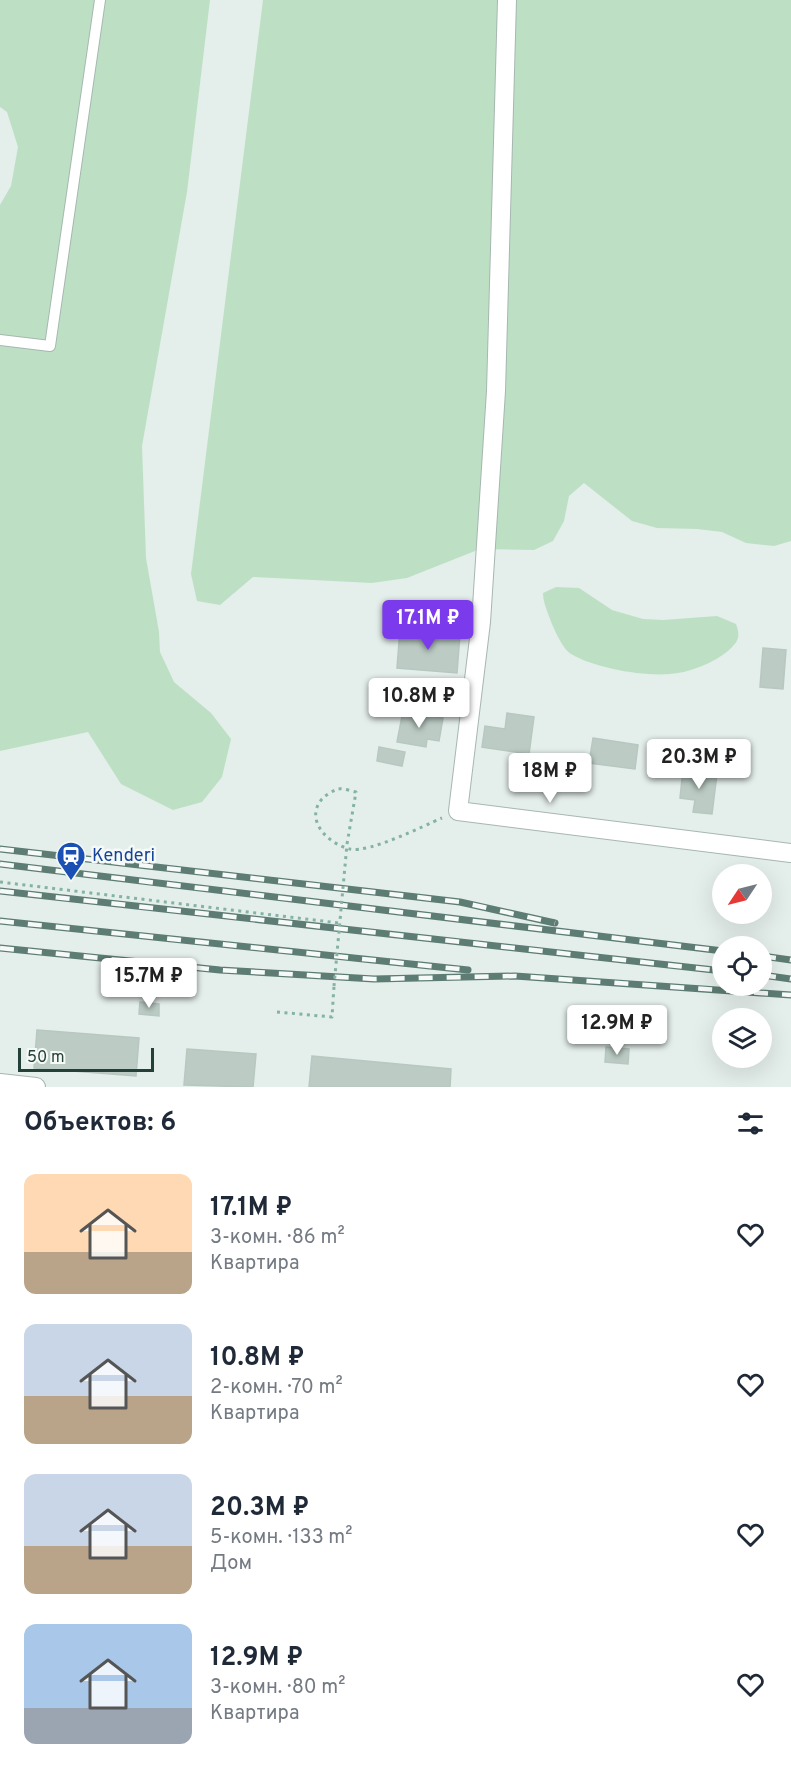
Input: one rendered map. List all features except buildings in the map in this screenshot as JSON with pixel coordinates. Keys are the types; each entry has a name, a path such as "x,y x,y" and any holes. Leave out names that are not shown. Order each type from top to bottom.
{"street":[{"path":"507,0 496,391 481,622 458,811 791,853"},
{"path":"0,1083 36,1087"}],"lane":[{"path":"0,340 50,346 100,0"}],"path":[{"path":"277,1012 332,1017 339,923 347,843 356,792 340,789 327,794 320,801 315,819 329,839 351,849 364,849 406,834 458,811"},
{"path":"0,882 339,923"}],"green space":[{"path":"0,0 210,0 187,192 142,446 146,558 159,632 160,652 174,682 211,713 231,739 222,777 202,802 173,810 121,784 88,732 0,751 0,205 11,186 18,147 7,112 0,107"},
{"path":"263,0 791,0 791,541 774,546 746,543 722,532 657,528 632,521 584,483 569,496 564,521 553,541 534,550 480,549 407,578 372,583 253,577 220,605 197,601 191,574"},
{"path":"556,587 579,588 612,610 643,619 663,620 717,616 736,624 738,639 717,659 698,668 678,673 638,673 594,664 571,654 556,633 545,606 543,593"}],"railway":[{"path":"0,849 460,902 555,923"},
{"path":"0,864 712,950"},
{"path":"0,891 712,970"},
{"path":"0,921 468,970"},
{"path":"0,948 220,970 374,979 515,976 791,995"},
{"path":"772,957 791,960"},
{"path":"772,976 791,979"}],"place":[{"name":"Kenderi","path":"71,882"}]}
